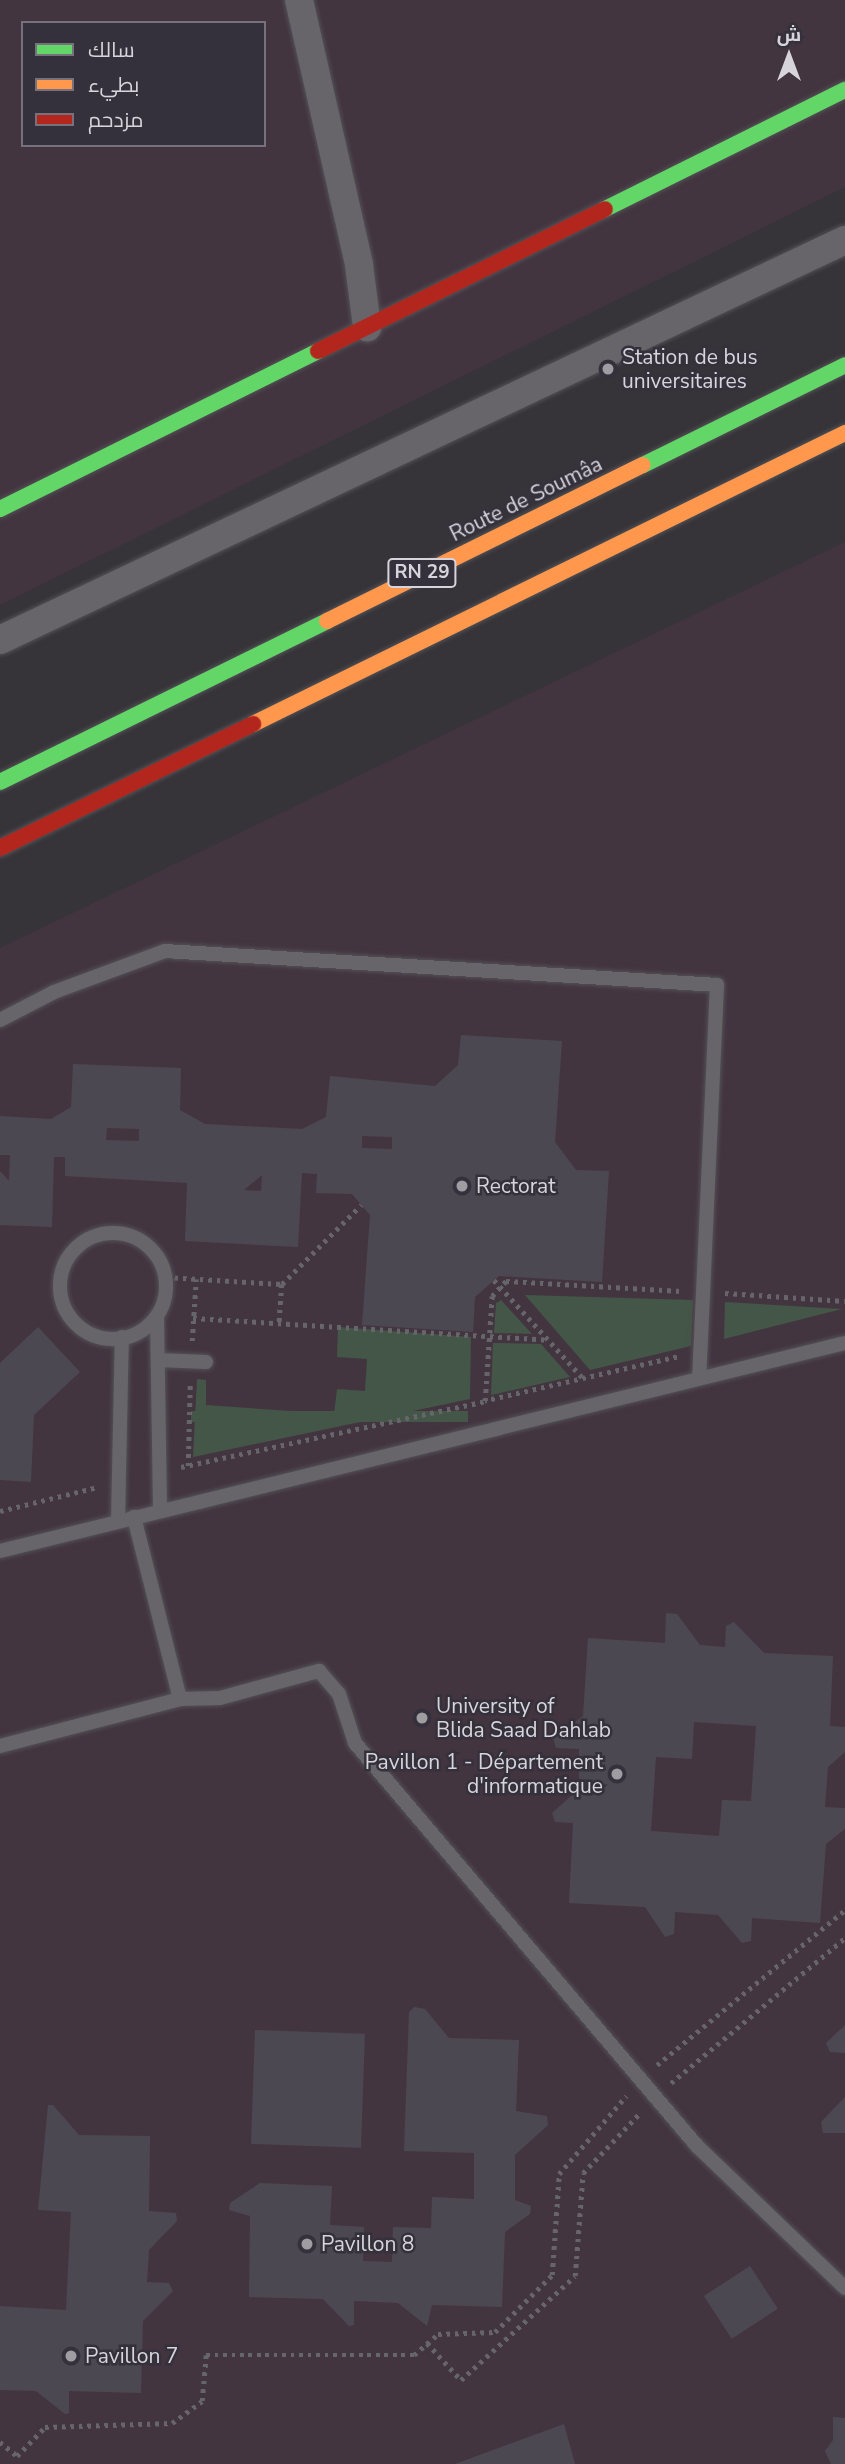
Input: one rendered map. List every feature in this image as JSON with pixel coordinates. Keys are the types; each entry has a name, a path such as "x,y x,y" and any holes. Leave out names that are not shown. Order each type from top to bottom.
{"main road":[{"path":"0,509 845,90"},
{"name":"Route de Soumâa","path":"0,782 845,365"},
{"path":"0,848 845,433"}],"street":[{"path":"299,0 359,265 367,327"},
{"path":"0,640 845,240"}],"lane":[{"path":"0,1020 54,992 165,951 717,985 699,1376"},
{"path":"123,1233 153,1251 166,1278 165,1301 157,1316 146,1328 122,1337 97,1337 69,1315 60,1282 74,1250 88,1239 123,1233"},
{"path":"157,1316 160,1510"},
{"path":"118,1521 122,1337"},
{"path":"0,1551 699,1376 845,1343"},
{"path":"158,1360 199,1362"},
{"path":"134,1517 180,1699"},
{"path":"0,1746 180,1699 220,1698 319,1671 339,1693 355,1743 697,2146 845,2288"}],"path":[{"path":"279,1323 282,1284 361,1205"},
{"path":"166,1278 282,1284"},
{"path":"188,1466 199,1362 192,1318 197,1279"},
{"path":"494,1280 583,1379"},
{"path":"485,1401 492,1296 506,1281 845,1301"},
{"path":"192,1318 489,1339 548,1340"},
{"path":"159,1473 700,1351"},
{"path":"0,1511 120,1482"},
{"path":"0,2442 17,2456 45,2427 172,2423 202,2401 206,2355 414,2355 438,2334 495,2332 552,2274 559,2174 641,2078 845,1910"},
{"path":"427,2343 461,2380 575,2276 583,2173 656,2096 845,1938"}],"shaded area":[{"path":"0,0 845,0 845,187 0,605"},
{"name":"University of Blida Saad Dahlab","path":"845,542 845,2464 0,2464 0,948"}],"green space":[{"path":"525,1295 693,1300 691,1346 590,1370"},
{"path":"501,1300 532,1334 494,1333 496,1303"},
{"path":"725,1302 842,1309 724,1339"},
{"path":"338,1327 471,1337 470,1399 193,1457 197,1379 206,1380 206,1405 334,1414 337,1389 365,1391 367,1359 337,1357"},
{"path":"493,1343 541,1344 570,1377 491,1395"},
{"path":"191,1411 468,1411 468,1422 191,1422"}],"building":[{"name":"Rectorat","path":"461,1035 562,1041 555,1142 576,1170 609,1171 602,1282 499,1276 475,1297 473,1332 362,1325 370,1215 352,1194 316,1193 317,1174 302,1173 298,1247 185,1241 187,1183 65,1176 65,1157 54,1157 52,1227 0,1225 0,1171 9,1181 10,1155 0,1155 0,1116 51,1119 71,1107 73,1064 181,1068 180,1110 205,1124 302,1129 326,1117 330,1076 435,1086 458,1065","holes":["107,1128 139,1129 139,1141 106,1140","362,1136 392,1137 392,1149 362,1148","262,1175 261,1191 244,1190"]},
{"path":"38,1327 80,1372 34,1415 31,1482 0,1480 0,1363"},
{"name":"Pavillon 1 - Département d'informatique","path":"666,1613 677,1614 700,1645 725,1647 726,1626 734,1622 764,1653 833,1656 830,1726 845,1727 845,1752 828,1767 825,1807 845,1808 845,1829 826,1844 820,1923 752,1918 751,1941 742,1943 718,1915 675,1912 674,1934 665,1937 645,1907 569,1903 573,1823 555,1822 552,1813 579,1789 579,1749 556,1748 553,1738 583,1716 588,1638 665,1643","holes":["694,1722 756,1726 751,1801 722,1800 719,1836 651,1831 656,1757 692,1759"]},
{"name":"Pavillon 8","path":"414,2007 425,2009 449,2038 519,2040 516,2111 547,2116 548,2125 515,2155 515,2200 531,2206 530,2214 505,2232 502,2307 432,2305 427,2326 398,2303 354,2301 354,2325 349,2326 323,2299 249,2297 250,2216 229,2210 230,2203 260,2183 332,2186 330,2225 364,2227 363,2261 392,2262 393,2227 431,2228 432,2197 474,2199 474,2153 404,2151 409,2012"},
{"path":"845,2025 845,2053 830,2052 826,2043"},
{"path":"255,2030 365,2034 361,2148 251,2144"},
{"path":"845,2097 845,2133 823,2133 821,2122"},
{"path":"48,2105 53,2105 79,2135 150,2136 149,2211 176,2213 177,2221 149,2250 147,2282 169,2283 173,2291 143,2321 141,2393 69,2391 69,2413 65,2414 36,2391 0,2390 0,2306 66,2310 71,2212 38,2210"},
{"path":"750,2266 778,2309 732,2339 704,2296"},
{"path":"833,2417 845,2418 845,2464 831,2464 825,2451 833,2440"},
{"path":"564,2424 575,2464 455,2464"}],"traffic: fast":[{"path":"605,209 845,90"},
{"path":"0,509 318,351"},
{"path":"643,465 845,365"},
{"path":"0,782 327,621"}],"traffic: slow":[{"path":"253,724 845,433"},
{"path":"327,621 643,465"}],"traffic: jam":[{"path":"318,351 605,209"},
{"path":"0,848 253,724"}],"place":[{"name":"Station de bus universitaires","path":"608,369"},
{"name":"Rectorat","path":"462,1186"},
{"name":"University of Blida Saad Dahlab","path":"422,1718"},
{"name":"Pavillon 1 - Département d'informatique","path":"617,1774"},
{"name":"Pavillon 8","path":"307,2244"},
{"name":"Pavillon 7","path":"71,2356"}]}
